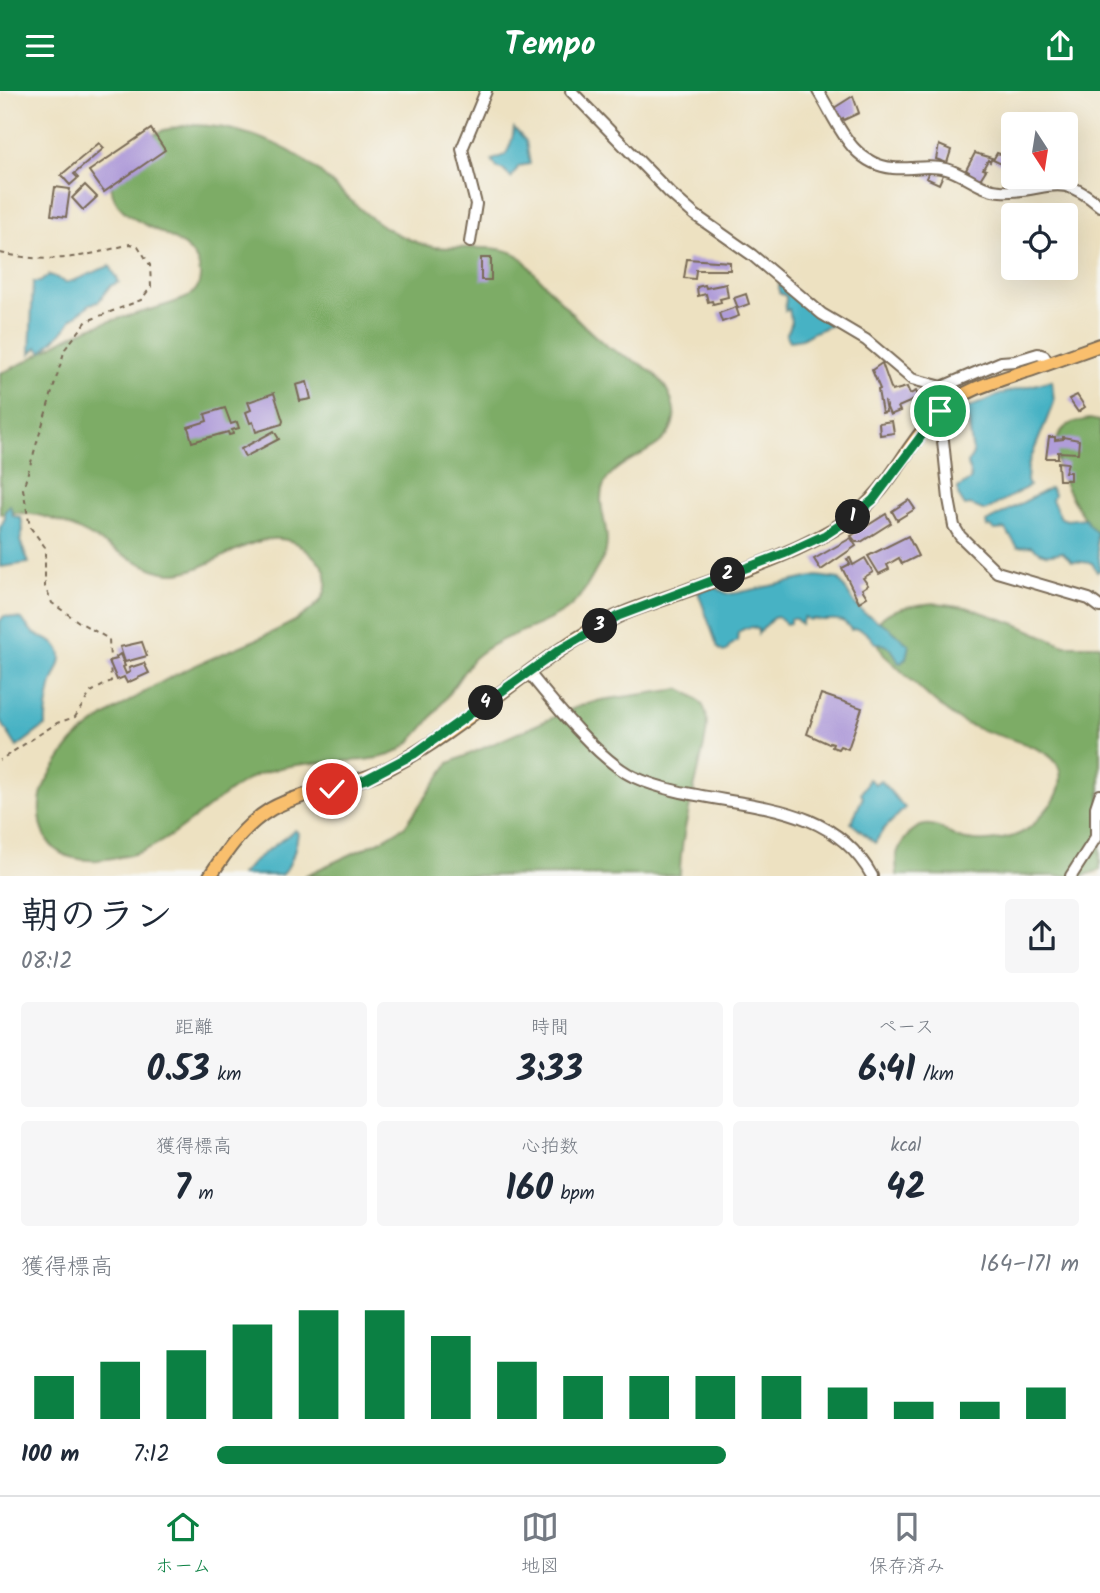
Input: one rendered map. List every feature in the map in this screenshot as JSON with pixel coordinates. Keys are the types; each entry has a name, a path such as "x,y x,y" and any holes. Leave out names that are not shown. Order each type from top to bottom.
{"main road":[{"path":"210,876 237,837 271,809 286,802 366,779 390,767 425,746 558,651 618,616 786,553 825,535 873,500 940,411 974,390 1100,345"}],"street":[{"path":"470,242 476,204 462,149 486,91"},
{"path":"571,91 670,193 695,215 752,255 822,314 866,340 912,379 930,386 943,387 1001,362 1038,354 1044,356 1048,363"},
{"path":"818,91 844,139 874,163 893,169 926,166 947,169 998,191 1057,183 1071,185 1100,206"},
{"path":"940,411 949,499 954,526 960,536 997,572 1089,599 1100,607"},
{"path":"529,673 604,757 622,771 656,785 799,815 825,827 852,849 872,876"},
{"path":"1071,876 1096,837 1096,807 1100,795"}],"path":[{"path":"0,253 30,260 62,260 130,244 138,246 150,265 151,287 141,300 87,321 65,349 23,489 30,527 45,547 45,587 52,603 109,639 111,681 91,692 75,717 57,723 0,760"}],"green space":[{"path":"188,125 238,131 288,150 316,169 355,205 399,235 434,247 499,249 518,255 598,339 648,369 660,380 671,398 674,419 663,440 613,472 606,481 601,498 607,535 605,554 579,597 555,617 496,643 473,659 426,724 405,746 384,757 293,765 261,773 231,790 169,836 143,851 109,859 79,859 66,856 51,845 43,830 40,813 45,783 71,744 104,717 160,683 297,620 319,602 326,588 326,576 321,565 307,551 291,541 258,541 207,564 168,573 144,565 82,531 50,518 34,514 0,514 0,373 82,331 186,298 198,287 198,264 191,253 181,244 131,217 117,204 111,185 148,137 164,130"},
{"path":"1089,419 1100,421 1100,539 1072,499 1058,463 1056,447 1060,433 1072,423"},
{"path":"936,603 966,607 1016,624 1064,645 1100,645 1100,870 1083,876 897,875 896,859 899,850 904,840 916,828 935,826 959,838 974,841 991,841 1014,836 1038,819 1055,799 1060,784 1059,769 1050,756 961,721 884,655 877,640 880,620 898,609"},
{"path":"680,689 703,705 707,726 684,833 680,875 304,876 382,840 405,826 449,763 577,707 601,700"}],"water":[{"path":"514,128 526,141 530,164 519,166 511,178 504,170 497,168 492,160 505,155"},
{"path":"110,266 119,282 110,286 98,302 90,304 72,319 42,352 37,347 30,354 33,282 40,282 49,275 68,282"},
{"path":"779,284 832,325 802,339 790,341 786,334 791,326 790,313 789,309 785,311 786,296 779,293"},
{"path":"1052,380 1054,402 1028,465 1029,486 985,511 971,505 965,506 958,495 958,488 971,479 968,463 973,454 968,419 958,412 1004,393"},
{"path":"1050,488 1054,494 1052,500 1061,518 1085,518 1097,533 1100,570 1097,572 1092,563 1072,561 1062,552 1045,554 1031,546 1018,547 1005,529 987,527 986,522"},
{"path":"10,505 13,516 21,517 23,530 20,541 29,563 0,567 0,528 5,511"},
{"path":"817,576 839,579 864,613 887,626 909,645 906,658 901,663 898,662 893,651 887,646 875,643 862,630 851,630 840,621 809,620 804,617 801,624 796,619 790,619 790,623 786,624 778,617 773,618 758,634 758,629 753,627 738,632 737,641 727,651 723,652 718,648 698,592 715,587 728,594 737,593"},
{"path":"4,616 22,619 33,632 57,646 61,656 52,682 46,725 17,747 0,720 0,621"},
{"path":"869,779 875,784 880,780 905,808 883,830 875,843 851,823 863,797 861,793"},
{"path":"295,830 298,833 293,856 281,875 241,875 255,860"}],"building":[{"path":"853,96 859,113 840,120 834,108"},
{"path":"151,129 165,150 104,192 89,171"},
{"path":"99,143 104,148 74,174 78,178 70,185 61,175"},
{"path":"939,145 951,150 947,163 936,159"},
{"path":"975,153 992,158 990,162 988,160 983,169 986,170 979,181 968,175 966,170"},
{"path":"997,153 1001,154 1001,164 993,160"},
{"path":"930,169 943,175 939,184 926,178"},
{"path":"85,185 97,197 83,210 72,198"},
{"path":"55,187 70,189 66,217 51,215"},
{"path":"481,258 491,258 491,280 481,280"},
{"path":"687,259 730,262 730,270 696,270 695,279 684,278"},
{"path":"726,284 728,297 720,299 721,302 708,302 706,294 698,296 697,287"},
{"path":"746,294 749,304 738,308 734,298"},
{"path":"736,307 739,316 722,322 719,313"},
{"path":"882,363 892,391 907,387 910,394 916,391 919,398 898,407 900,411 890,415 884,401 886,412 882,413 880,389 872,370"},
{"path":"307,382 311,399 300,401 296,385"},
{"path":"274,393 282,424 256,432 246,412 251,410 248,402"},
{"path":"1077,395 1085,407 1078,412 1069,399"},
{"path":"225,408 231,424 237,422 239,428 232,430 233,434 229,435 228,432 192,442 188,427 207,421 205,414"},
{"path":"892,421 894,433 880,435 879,423"},
{"path":"274,431 279,439 245,457 241,449"},
{"path":"1049,437 1055,437 1055,440 1063,437 1079,440 1078,453 1058,452 1058,458 1046,458"},
{"path":"1058,462 1068,463 1065,472 1070,472 1070,480 1059,480"},
{"path":"909,500 915,509 897,520 892,511"},
{"path":"886,514 891,523 861,542 856,542 851,536"},
{"path":"908,536 918,556 902,564 899,558 887,565 889,569 879,574 868,556"},
{"path":"851,538 856,546 821,570 814,559"},
{"path":"850,558 853,565 865,558 873,572 863,578 868,585 862,589 867,597 859,602 842,568 850,564 847,559"},
{"path":"142,642 147,656 125,662 120,647"},
{"path":"120,654 126,674 130,672 129,668 144,663 149,673 127,683 124,677 117,680 109,661 117,659"},
{"path":"821,694 862,708 848,749 832,747 833,743 829,744 807,734"}],"route":[{"path":"332,789 366,779 414,754 558,651 618,616 786,553 825,535 873,500 940,411"}]}
